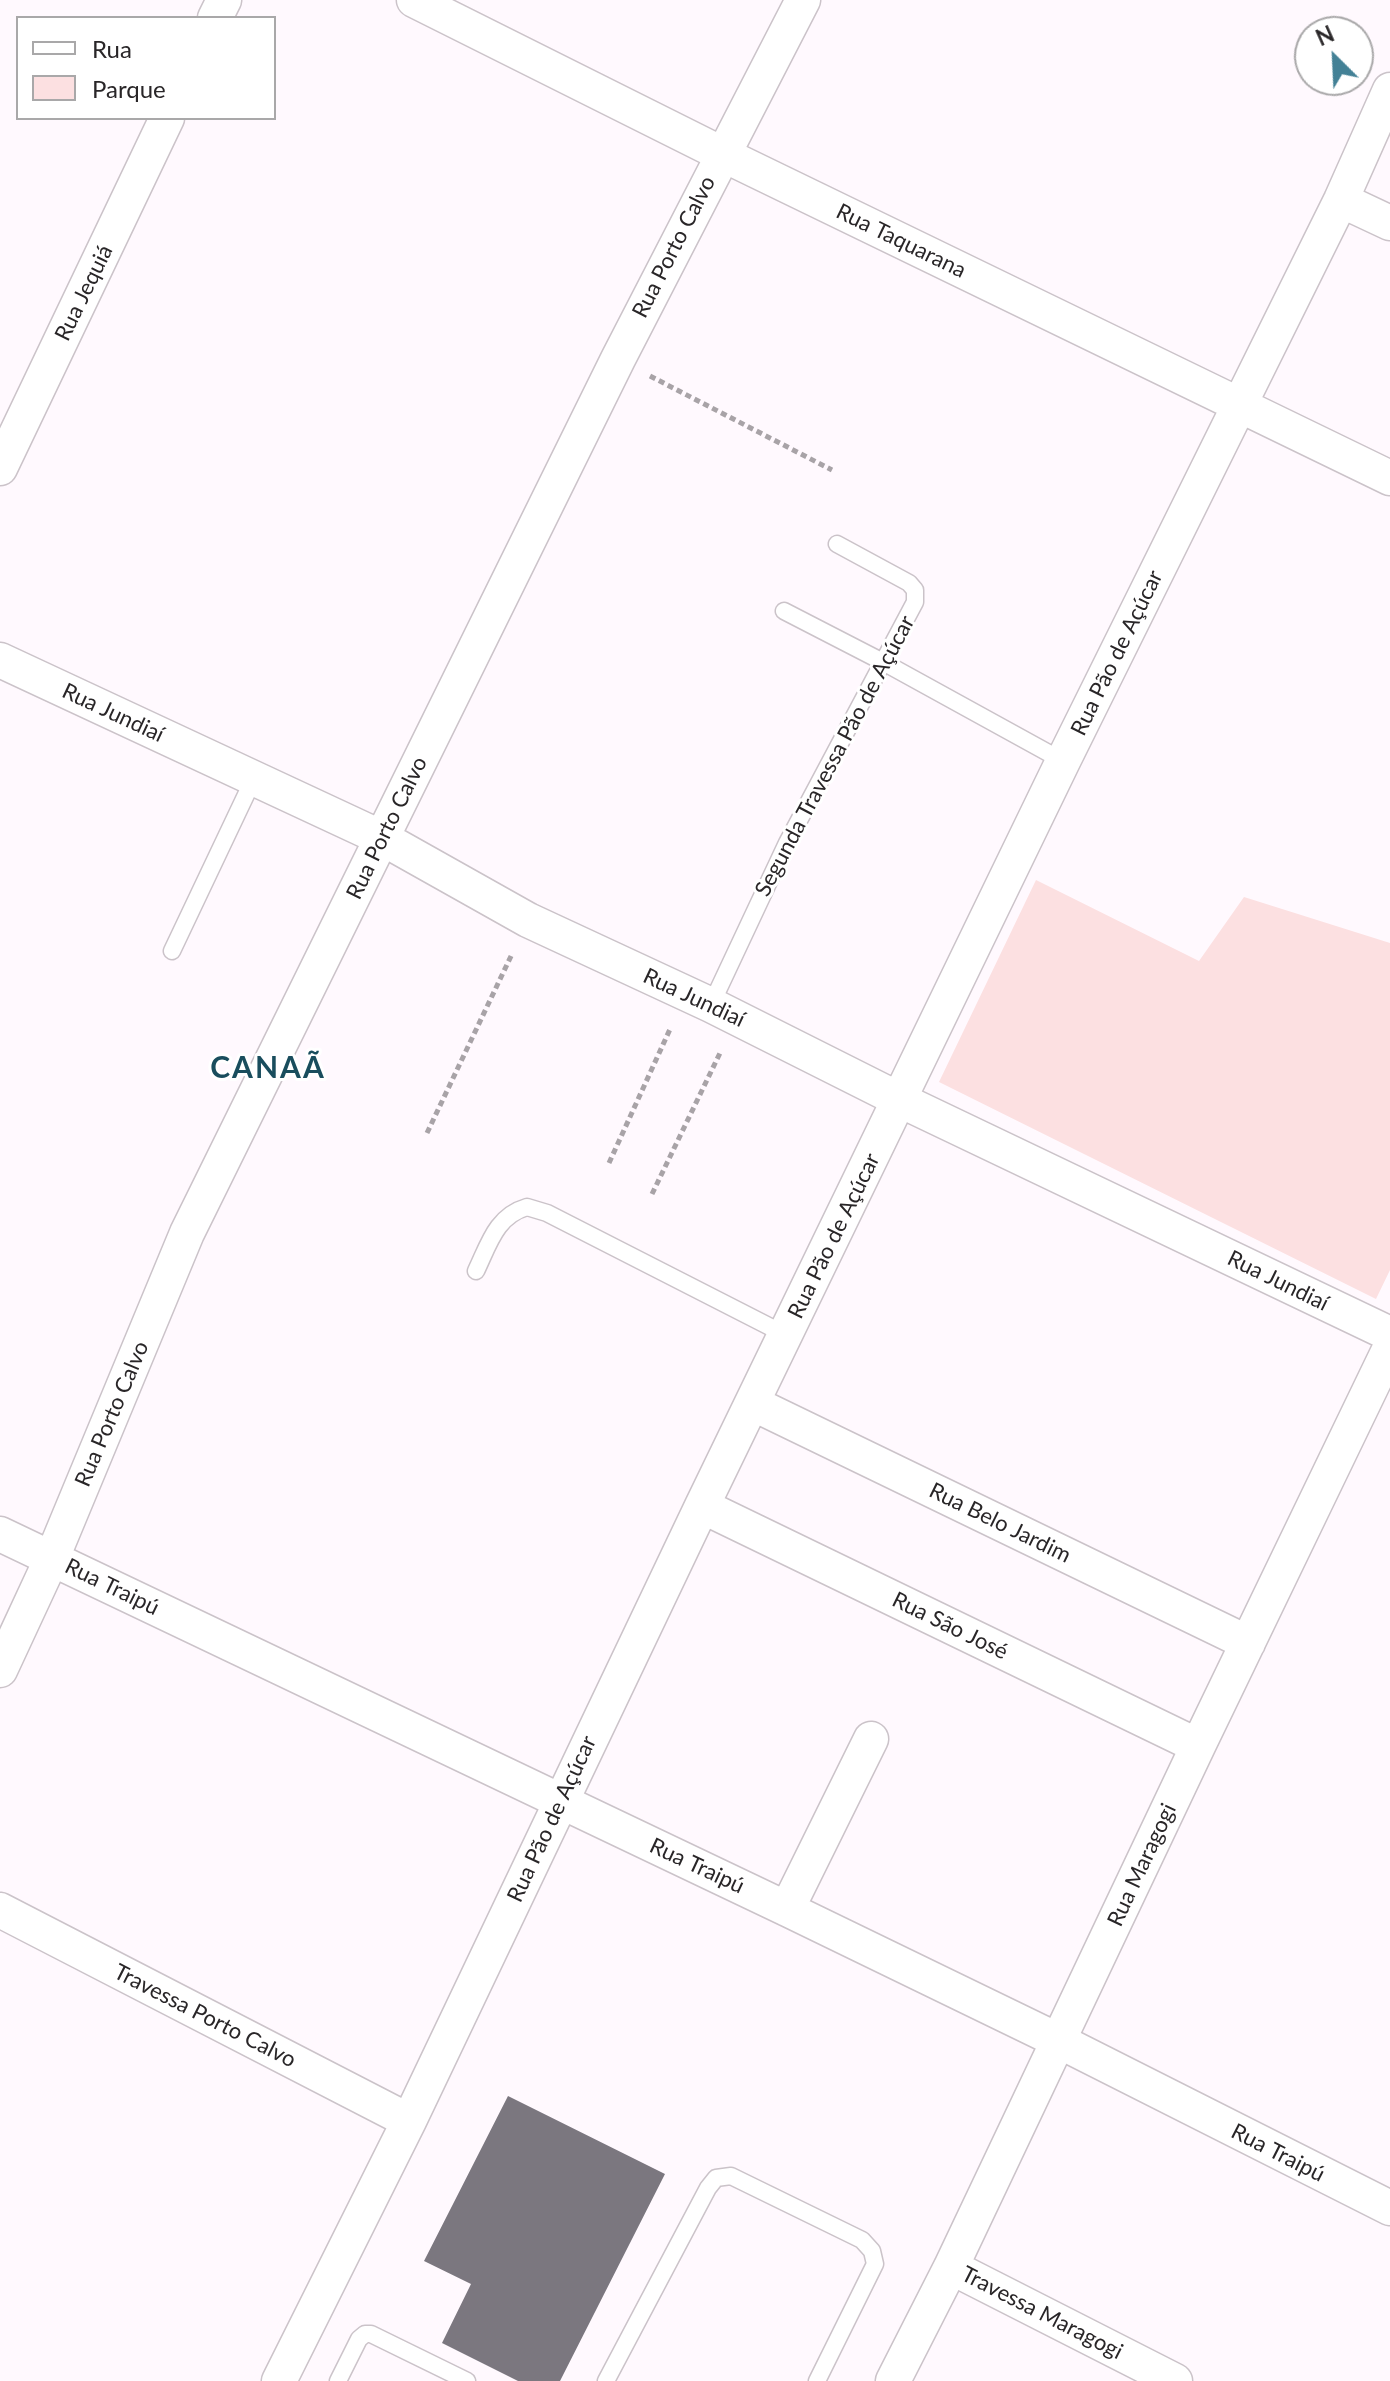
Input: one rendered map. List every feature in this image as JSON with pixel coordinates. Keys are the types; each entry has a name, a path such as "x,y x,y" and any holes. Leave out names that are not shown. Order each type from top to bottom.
{"street":[{"name":"Rua Taquarana","path":"414,0 722,154 1390,478"},
{"name":"Rua Porto Calvo","path":"0,1670 52,1558 187,1233 618,359 803,0"},
{"name":"Rua Pão de Açúcar","path":"279,2381 409,2121 560,1801 1063,761 1341,200 1390,90"},
{"name":"Rua Jequiá","path":"0,468 166,120"},
{"path":"1341,200 1390,223"},
{"name":"Rua Jundiaí","path":"0,660 382,838 528,920 711,1005 900,1100 1390,1334"},
{"name":"Rua Maragogi","path":"893,2381 951,2267 1390,1348"},
{"name":"Rua Belo Jardim","path":"752,1403 1248,1643"},
{"name":"Rua São José","path":"702,1506 1198,1746"},
{"name":"Rua Traipú","path":"0,1534 787,1909 1059,2041 1390,2208"},
{"path":"787,1909 871,1739"},
{"name":"Travessa Porto Calvo","path":"0,1910 409,2121"},
{"name":"Travessa Maragogi","path":"951,2267 1175,2381"}],"lane":[{"name":"Segunda Travessa Pão de Açúcar","path":"711,1005 787,843 915,602 915,590 909,583 837,544"},
{"path":"784,611 1063,761"},
{"path":"172,951 254,778"},
{"path":"476,1271 497,1226 508,1216 527,1207 547,1213 786,1335"},
{"path":"606,2381 708,2188 716,2178 731,2176 862,2240 872,2251 875,2264 817,2381"},
{"path":"338,2381 359,2339 371,2334 467,2381"}],"path":[{"path":"618,359 832,470"},
{"path":"427,1133 528,920"},
{"path":"609,1163 711,1005"},
{"path":"652,1194 711,1005"}],"green space":[{"path":"1036,880 1199,961 1244,897 1390,943 1390,1270 1376,1299 939,1082"}],"building":[{"path":"508,2096 665,2174 560,2381 518,2381 442,2343 471,2284 424,2261"}],"district":[{"name":"CANAÃ","path":"268,1068"}]}
